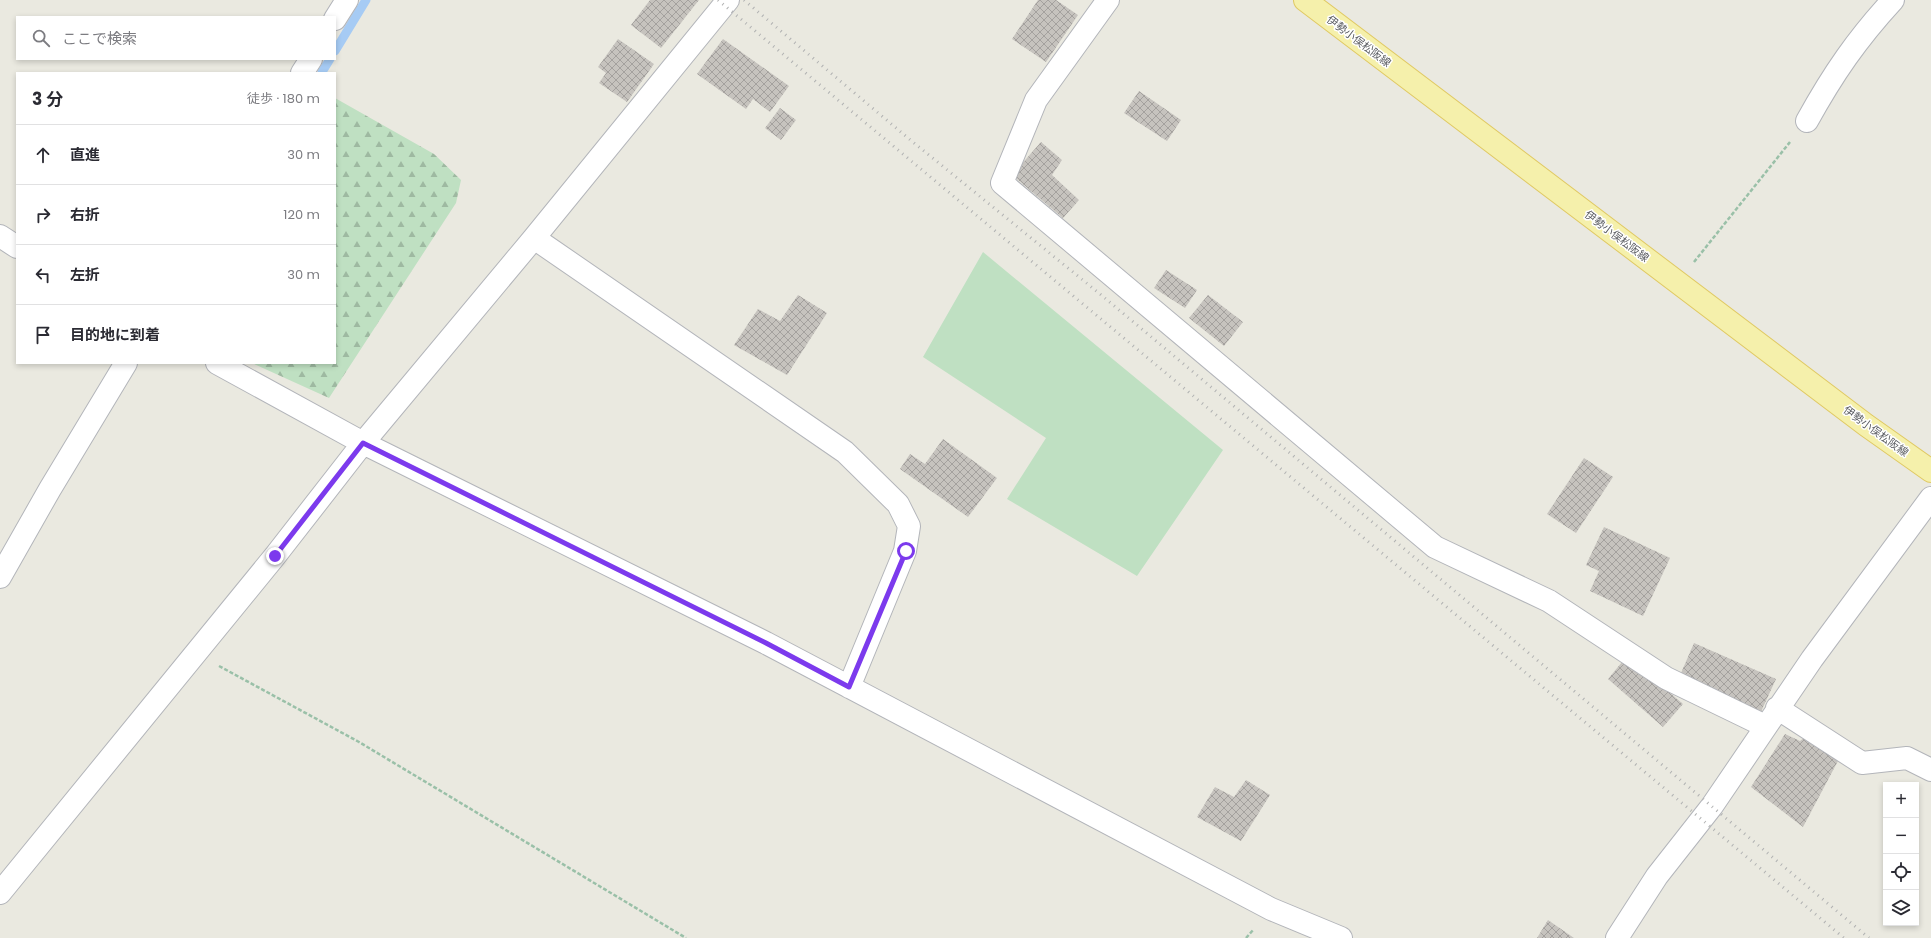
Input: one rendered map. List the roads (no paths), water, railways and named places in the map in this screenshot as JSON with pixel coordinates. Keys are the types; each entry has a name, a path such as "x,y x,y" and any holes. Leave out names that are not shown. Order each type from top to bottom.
{"main road":[{"name":"伊勢小俣松阪線","path":"1305,0 1866,425 1931,471"}],"street":[{"path":"336,17 347,0"},
{"path":"0,893 196,653 363,443 534,238 728,0"},
{"path":"1108,0 1036,100 1002,182 1435,547 1549,601 1666,678 1765,726"},
{"path":"1807,121 1831,78 1865,31 1893,0"},
{"path":"303,72 310,60"},
{"path":"0,236 16,246"},
{"path":"534,238 845,452 898,504 909,526 906,551 849,687"},
{"path":"0,577 50,489 125,364"},
{"path":"219,364 363,443 766,643 1271,909 1341,938"},
{"path":"1617,938 1657,876 1712,806 1812,658 1931,498"},
{"path":"1778,708 1862,763 1907,758 1931,770"}],"waterway":[{"path":"336,49 366,0"},
{"path":"322,72 329,60"}],"railway":[{"path":"718,0 1844,938"},
{"path":"744,0 908,138 1100,294 1869,938"}]}
